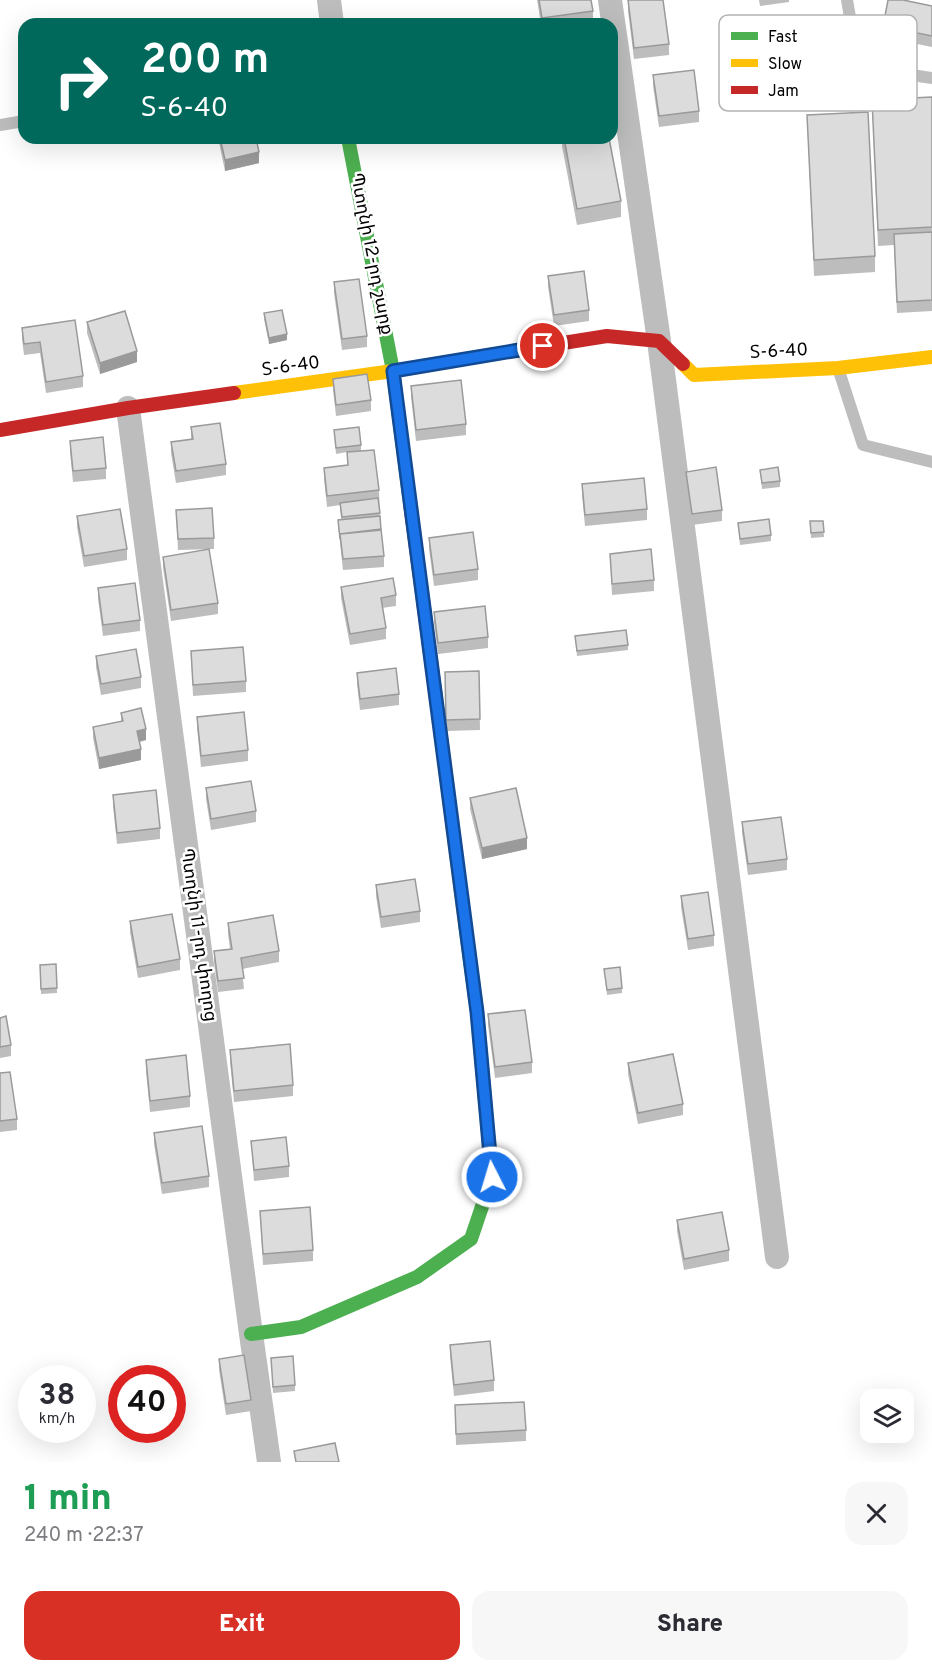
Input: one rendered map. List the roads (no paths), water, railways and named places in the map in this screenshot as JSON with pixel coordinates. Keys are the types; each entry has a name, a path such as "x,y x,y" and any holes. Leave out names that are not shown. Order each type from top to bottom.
{"street":[{"path":"329,0 331,18"},
{"path":"610,0 613,18"},
{"path":"618,56 659,341 777,1257"},
{"name":"Պտղնի 12-րդ շարք","path":"250,1334 301,1327 417,1277 471,1239 492,1177 477,1012 393,371 349,144"},
{"name":"Տ-6-40","path":"0,430 128,408 393,371 607,336 659,341 694,375 838,368 932,357"},
{"name":"Պտղնի 11-րդ փողոց","path":"128,408 250,1334 269,1462"}],"lane":[{"path":"847,0 850,15"},
{"path":"917,76 932,78"},
{"path":"0,125 18,122"},
{"path":"838,368 863,445 932,462"}]}
